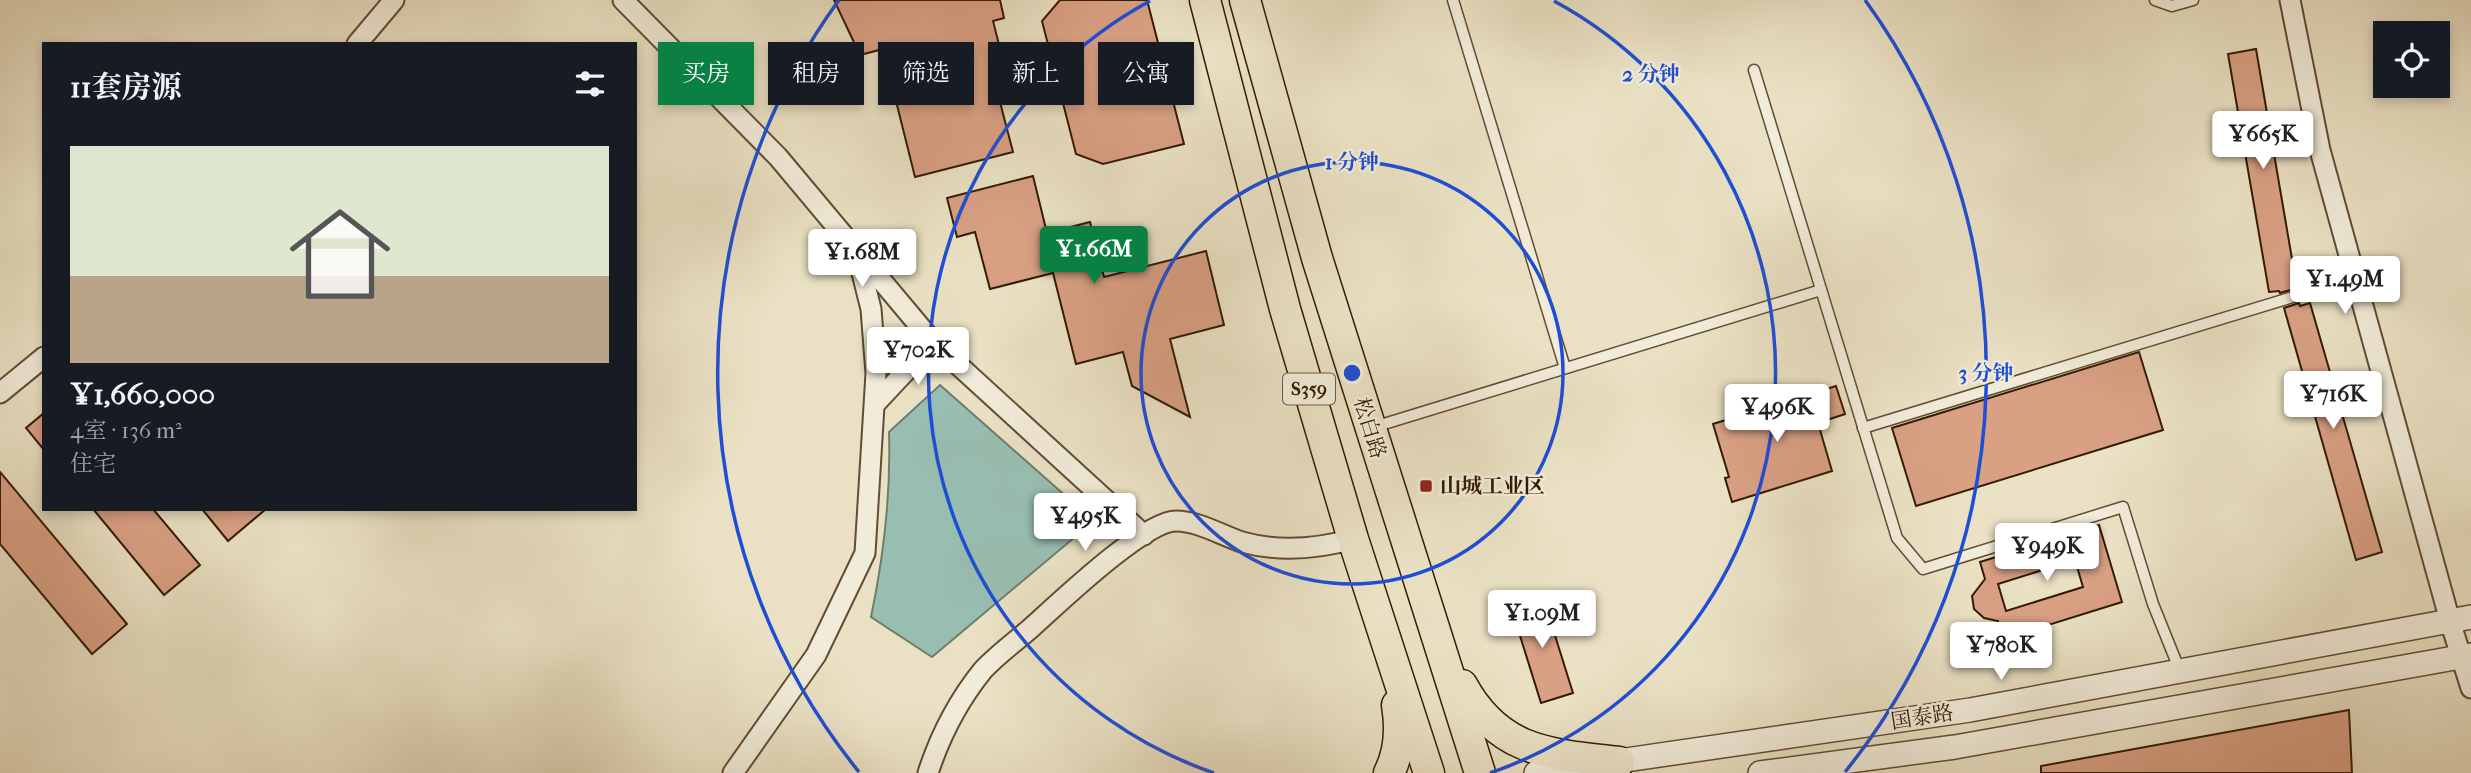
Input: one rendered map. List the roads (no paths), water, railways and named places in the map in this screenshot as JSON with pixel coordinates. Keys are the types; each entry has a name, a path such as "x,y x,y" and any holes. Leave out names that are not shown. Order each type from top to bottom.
{"main road":[{"name":"S359","path":"1205,0 1282,296 1353,539 1429,773"},
{"name":"松白路","path":"1245,0 1317,258 1480,773"},
{"path":"1384,635 1399,721 1396,759 1389,773"},
{"path":"1438,639 1468,696 1485,718 1507,736 1544,753 1619,762"}],"street":[{"path":"359,42 394,0"},
{"path":"623,0 778,157 933,342 1144,535"},
{"path":"2290,0 2320,150 2355,278 2460,619 2471,688"},
{"path":"733,773 816,654 865,553 875,404 875,341 869,299 855,248"},
{"path":"875,404 933,342"},
{"path":"0,393 42,359"},
{"path":"928,773 936,747 954,712 985,669 1110,558 1157,526 1173,521 1188,522 1261,546 1290,548 1325,547 1353,539"},
{"name":"国泰路","path":"1536,773 1970,710 2460,619"},
{"name":"国泰路","path":"1760,773 1955,747 2466,656"}],"lane":[{"path":"1453,0 1565,368"},
{"path":"2155,0 2172,6 2193,0"},
{"path":"1754,70 1897,538 1923,569 2123,507 2153,604 2180,672"},
{"path":"1863,428 2355,278"},
{"path":"1370,428 1821,290"}],"water":[{"path":"940,385 1094,521 932,657 871,617 886,525 889,432"}],"place":[{"name":"山城工业区","path":"1426,486"}]}
